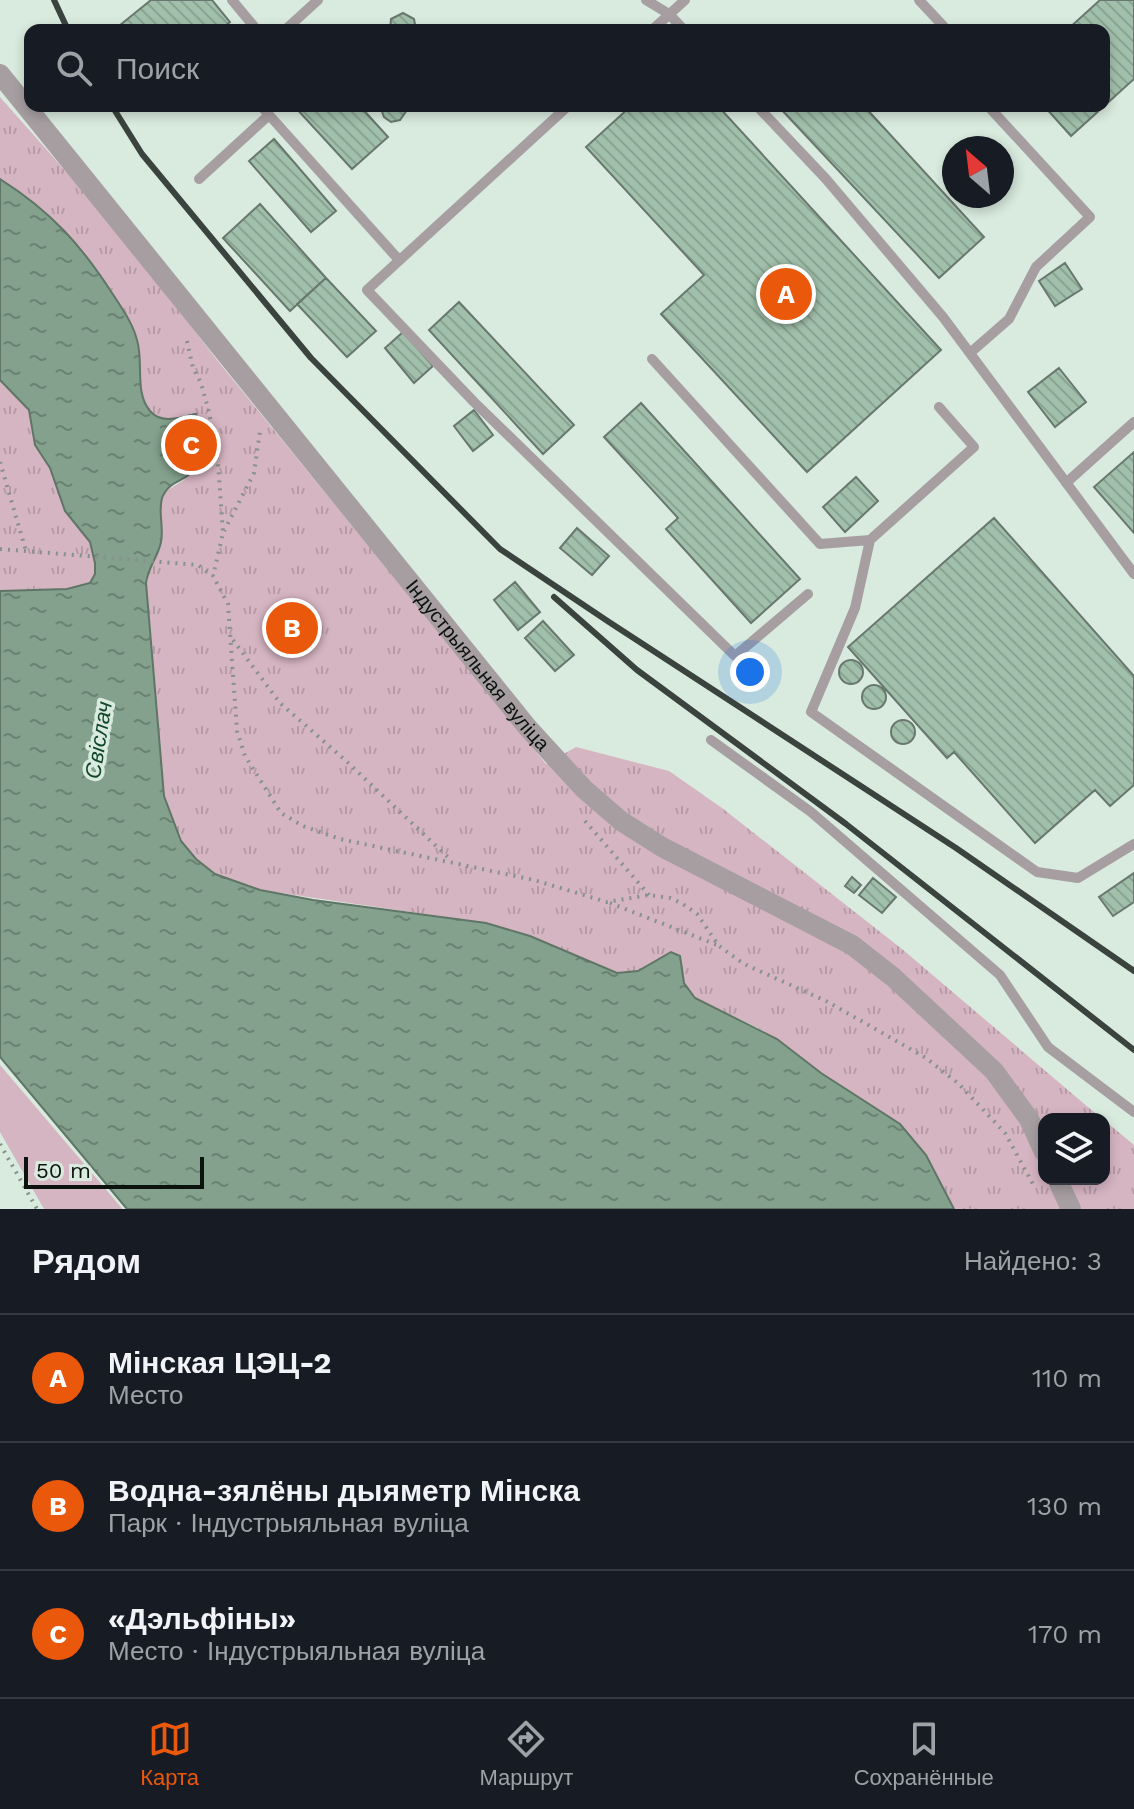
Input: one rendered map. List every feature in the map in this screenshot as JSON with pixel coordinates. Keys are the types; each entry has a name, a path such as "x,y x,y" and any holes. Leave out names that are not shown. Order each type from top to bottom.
{"street":[{"name":"Індустрыяльная вуліца","path":"0,74 24,103"},
{"name":"Індустрыяльная вуліца","path":"31,112 528,728 584,789 621,821 662,847 852,945 877,963 994,1071 1029,1119 1038,1139"},
{"path":"1060,1185 1071,1209"}],"lane":[{"path":"232,0 252,24"},
{"path":"292,24 318,0"},
{"path":"646,0 669,14 678,24"},
{"path":"658,24 685,0"},
{"path":"919,0 941,24"},
{"path":"199,179 263,112"},
{"path":"267,112 399,260"},
{"path":"561,112 367,290 474,402 735,656 808,594"},
{"path":"763,112 826,179 943,317 1134,574"},
{"path":"970,353 1009,319 1036,267 1090,217 994,112"},
{"path":"652,359 820,544 870,540"},
{"path":"939,407 974,447 870,540 855,608 811,712 1037,872 1078,878 1134,844"},
{"path":"1066,483 1134,422"},
{"path":"711,740 811,812 1000,975 1048,1047 1134,1112"}],"path":[{"path":"183,298 181,317 193,368 209,412 218,463 223,533"},
{"path":"213,576 223,533 254,473 262,421"},
{"path":"0,462 26,551"},
{"path":"2,547 198,565 213,576 228,604 237,731 245,756 281,813 303,826 340,839 534,880 607,902 719,946 744,964 826,1001 926,1058 959,1084 1005,1133 1037,1191"},
{"path":"232,638 280,703 451,861"},
{"path":"607,902 649,895 670,898 697,914 719,946"},
{"path":"0,1144 37,1209"},
{"path":"0,1159 6,1155"}],"green space":[{"path":"0,97 108,219 217,360 546,764 576,747 669,771 722,808 902,949 1095,1113 1038,1113 1038,1185 1110,1185 1110,1125 1134,1145 1134,1209 954,1209 926,1155 900,1124 758,1028 695,998 684,983 680,956 672,952 638,971 617,973 530,936 486,923 260,890 215,874 196,859 181,841 164,796 146,583 162,528 161,500 166,491 184,480 196,453 196,415 166,419 150,411 142,395 137,340 121,307 90,261 64,231 35,204 0,179"},
{"path":"0,380 29,410 35,445 50,468 65,511 90,542 95,574 90,583 67,589 0,591"},
{"path":"0,1065 122,1209 44,1209 0,1132"}],"water":[{"name":"Свіслач","path":"0,179 35,204 64,231 90,261 121,307 137,340 142,395 150,411 166,419 196,414 203,442 194,445 196,458 190,473 172,485 162,498 161,542 146,583 164,796 181,841 196,859 215,874 260,890 486,923 530,936 617,973 638,971 671,952 680,956 684,983 695,998 777,1039 821,1073 900,1124 926,1155 954,1209 127,1209 0,1057 0,591 67,589 90,583 95,574 95,563 90,542 65,511 50,468 35,445 29,410 0,380"}],"building":[{"path":"151,0 212,0 230,22 228,24 121,24"},
{"path":"1100,0 1134,0 1134,79 1110,101 1110,24 1074,24"},
{"path":"403,13 414,19 415,24 391,24 391,19"},
{"path":"300,112 365,112 388,137 352,169"},
{"path":"382,112 406,112 400,120 391,122"},
{"path":"624,112 723,112 941,350 807,472 661,314 704,275 586,147"},
{"path":"784,112 869,112 942,191 942,208 957,208 984,237 939,278"},
{"path":"1049,112 1098,112 1071,136"},
{"path":"274,139 336,211 311,232 249,161"},
{"path":"260,204 326,278 290,311 223,238"},
{"path":"1065,263 1082,289 1055,306 1039,281"},
{"path":"326,278 376,331 347,357 297,304"},
{"path":"459,302 574,425 543,454 429,330"},
{"path":"403,332 433,366 414,383 385,348"},
{"path":"1059,368 1086,402 1055,427 1028,392"},
{"path":"641,403 800,579 751,623 666,529 678,518 604,437"},
{"path":"474,410 493,435 473,451 454,426"},
{"path":"196,414 203,442 183,447 176,419"},
{"path":"1134,452 1134,533 1094,487"},
{"path":"856,477 878,501 845,532 823,507"},
{"path":"994,518 1134,676 1134,785 1110,806 1095,790 1035,843 954,752 947,758 848,647"},
{"path":"577,528 609,556 592,575 560,548"},
{"path":"515,582 540,612 518,630 494,600"},
{"path":"543,621 574,655 555,671 525,638"},
{"path":"851,660 859,664 863,672 859,680 851,684 843,680 839,672 843,664"},
{"path":"874,685 882,689 886,697 882,705 874,709 866,705 862,697 866,689"},
{"path":"903,720 911,724 915,732 911,740 903,744 895,740 891,732 895,724"},
{"path":"1134,873 1134,902 1113,916 1099,897"},
{"path":"852,877 861,885 854,893 845,886"},
{"path":"873,878 896,897 882,913 859,895"}],"railway":[{"path":"54,0 65,24"},
{"path":"116,112 142,154 311,358 500,549 956,848 1134,971"},
{"path":"554,597 637,670 846,824 1134,1050"}],"place":[{"name":"Мінская ЦЭЦ-2","path":"786,294"},
{"name":"«Дэльфіны»","path":"191,445"},
{"name":"Водна-зялёны дыяметр Мінска","path":"292,628"}]}
